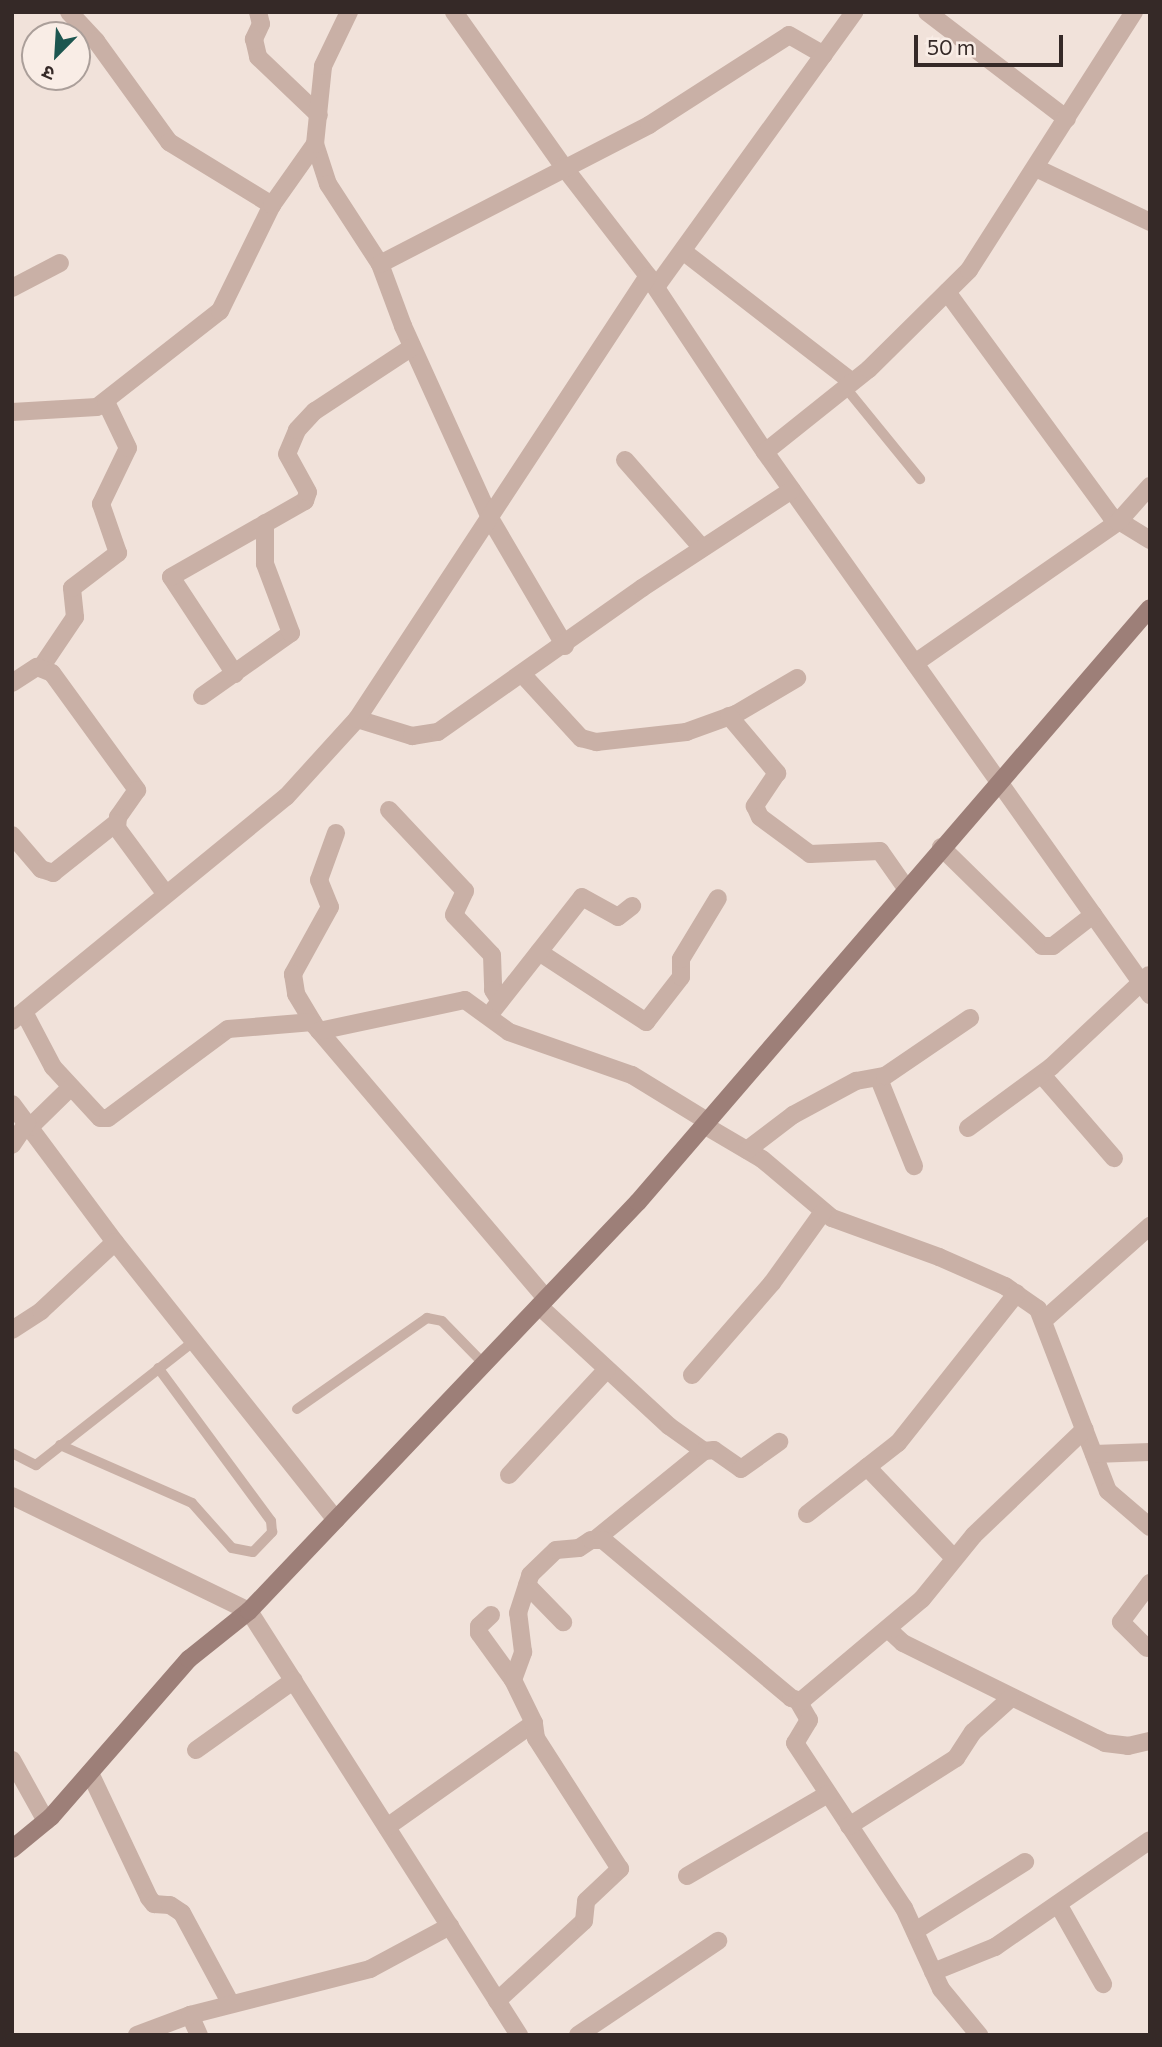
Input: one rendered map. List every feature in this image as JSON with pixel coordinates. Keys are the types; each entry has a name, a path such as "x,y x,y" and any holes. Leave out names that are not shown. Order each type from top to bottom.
{"main road":[{"path":"12,1849 46,1821 189,1659 250,1611 543,1302 705,1123 998,781 1148,615"}],"street":[{"path":"69,12 96,41 169,142 272,205"},
{"path":"258,12 261,24 254,39 258,57 319,115"},
{"path":"349,12 323,66 315,144 328,184 380,264 412,347 491,520 565,646"},
{"path":"454,12 563,166 652,281 765,452 1093,915 1147,984 1042,1075 968,1128"},
{"path":"854,12 684,252 652,281 357,719 286,797 165,893 78,971 18,1016 93,1115 108,1118 228,1030 316,1026 457,999 474,1004 525,1039 632,1075 747,1150 823,1212 847,1225 939,1257 1017,1293 1038,1309 1114,1501 1150,1527"},
{"path":"927,12 1067,119"},
{"path":"765,452 849,385 947,292 994,235 1134,12"},
{"path":"380,264 563,166 649,125 789,35 824,55"},
{"path":"12,412 85,410 106,402 220,311 272,205 315,144"},
{"path":"1036,167 1150,222"},
{"path":"684,252 849,385"},
{"path":"12,288 60,263"},
{"path":"947,292 1118,522 1150,540"},
{"path":"235,674 171,577 308,497 287,454 305,421 412,347"},
{"path":"12,683 42,666 75,617 72,588 118,553 102,504 128,448 106,402"},
{"path":"625,460 702,548"},
{"path":"915,663 1118,522 1150,486"},
{"path":"357,719 412,736 438,732 702,548 792,490"},
{"path":"202,696 291,632 265,564 265,523"},
{"path":"12,835 41,869 53,873 116,822 137,790 52,673 42,666"},
{"path":"523,675 588,741 681,733 729,716 797,678"},
{"path":"729,716 778,773 755,806 760,817 810,854 880,850 906,888"},
{"path":"389,810 465,891 454,915 492,955 493,990 500,1001"},
{"path":"116,822 165,893"},
{"path":"336,833 319,880 331,907 292,980 316,1026 543,1302 607,1369 669,1426 704,1451"},
{"path":"941,847 1042,946 1053,946 1093,915"},
{"path":"488,1016 582,897 618,917 632,906"},
{"path":"539,952 646,1022 681,977 681,959 718,898"},
{"path":"747,1150 793,1115 856,1081 878,1079 970,1018"},
{"path":"1042,1075 1114,1158"},
{"path":"878,1079 914,1166"},
{"path":"12,1145 29,1125 70,1088"},
{"path":"12,1104 115,1242 336,1520"},
{"path":"692,1375 772,1283 823,1212"},
{"path":"1044,1321 1150,1226"},
{"path":"12,1330 41,1311 115,1242"},
{"path":"807,1514 906,1434 1017,1293"},
{"path":"509,1475 607,1369"},
{"path":"798,1702 890,1630 935,1585 954,1558 1086,1429"},
{"path":"513,1680 523,1652 518,1613 530,1575 556,1550 579,1548 597,1538 704,1451 714,1450 741,1469 779,1442"},
{"path":"1094,1454 1150,1451"},
{"path":"867,1467 954,1558"},
{"path":"12,1496 250,1611 519,2035"},
{"path":"597,1538 798,1702 809,1724 794,1740 915,1931 947,1998 979,2035"},
{"path":"1147,1648 1121,1622 1150,1583"},
{"path":"527,1586 563,1622"},
{"path":"491,1615 479,1626 479,1633 513,1680 534,1723 536,1738 620,1869 586,1902 584,1920 497,2001"},
{"path":"890,1630 903,1643 1105,1742 1128,1746 1150,1741"},
{"path":"196,1750 294,1680"},
{"path":"849,1826 956,1758 973,1732 1012,1697"},
{"path":"387,1827 534,1723"},
{"path":"12,1760 46,1821"},
{"path":"90,1773 149,1898 154,1904 170,1905 182,1913 231,2004"},
{"path":"687,1876 828,1794"},
{"path":"933,1972 995,1947 1150,1840"},
{"path":"915,1931 1025,1862"},
{"path":"1058,1904 1103,1984"},
{"path":"137,2035 190,2015 370,1969 450,1926"},
{"path":"579,2035 718,1941"},
{"path":"190,2015 199,2035"}],"lane":[{"path":"849,385 920,479"},
{"path":"297,1409 427,1318 442,1321 484,1364"},
{"path":"12,1453 36,1465 194,1341"},
{"path":"60,1445 192,1503 232,1548 253,1552 272,1532 271,1521 158,1368"}]}
